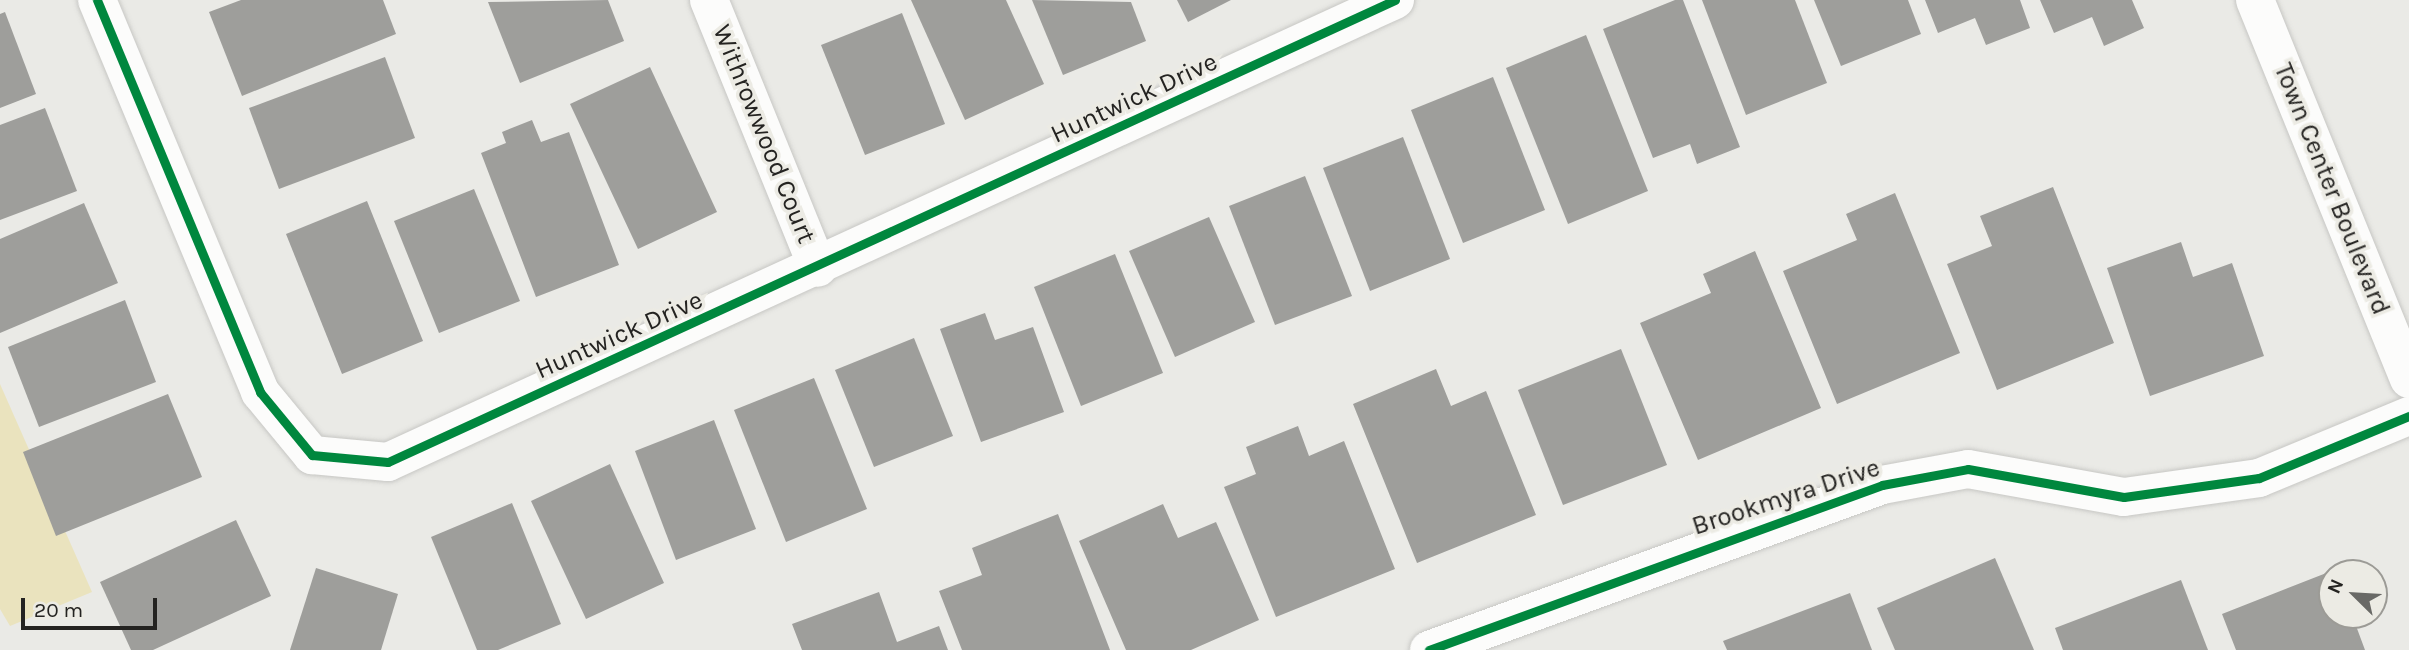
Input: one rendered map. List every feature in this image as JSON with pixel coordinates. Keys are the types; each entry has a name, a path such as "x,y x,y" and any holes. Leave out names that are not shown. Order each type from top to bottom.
{"street":[{"name":"Huntwick Drive","path":"97,0 260,392 312,455 388,462 818,268 1395,0"},
{"name":"Withrowwood Court","path":"709,0 818,268"},
{"name":"Town Center Boulevard","path":"2255,0 2409,379"},
{"name":"Brookmyra Drive","path":"1429,650 1742,531 1882,485 1968,469 2138,495 2259,478 2409,416"}],"shaded area":[{"path":"0,384 92,592 10,626 0,609"}],"building":[{"path":"241,0 383,0 396,34 242,96 209,12"},
{"path":"608,0 624,41 520,83 488,2"},
{"path":"911,0 1006,0 1044,84 965,120"},
{"path":"1032,0 1131,2 1146,41 1063,75"},
{"path":"1177,0 1231,0 1188,22"},
{"path":"1675,0 1683,0 1740,147 1697,164 1690,144 1653,158 1603,29"},
{"path":"1702,0 1795,0 1827,83 1746,115"},
{"path":"1814,0 1908,0 1921,34 1841,66"},
{"path":"1925,0 2020,0 2030,28 1986,45 1975,18 1938,33"},
{"path":"2040,0 2132,0 2144,28 2104,46 2092,17 2054,33"},
{"path":"5,12 36,94 0,108 0,14"},
{"path":"902,13 945,124 865,155 821,45"},
{"path":"1586,35 1648,191 1568,224 1506,68"},
{"path":"385,57 415,138 279,189 249,108"},
{"path":"650,67 717,212 638,249 570,104"},
{"path":"1493,77 1545,210 1463,243 1411,110"},
{"path":"45,108 77,191 0,220 0,125"},
{"path":"532,120 541,142 569,132 619,265 536,297 481,153 506,143 502,132"},
{"path":"1403,137 1450,259 1370,291 1323,168"},
{"path":"1305,176 1352,296 1275,325 1229,206"},
{"path":"2053,187 2114,343 1997,390 1947,264 1992,246 1980,216"},
{"path":"474,189 520,301 439,333 394,221"},
{"path":"1895,193 1960,353 1837,404 1783,271 1857,240 1846,214"},
{"path":"367,201 423,341 342,374 286,234"},
{"path":"84,203 118,283 0,333 0,239"},
{"path":"1209,217 1255,322 1175,357 1129,251"},
{"path":"2181,242 2193,277 2232,263 2264,356 2150,396 2107,268"},
{"path":"1755,251 1821,408 1698,460 1640,323 1711,293 1703,274"},
{"path":"1115,254 1163,373 1081,406 1034,287"},
{"path":"125,300 156,382 39,427 8,347"},
{"path":"985,313 995,340 1033,327 1064,412 981,442 940,329"},
{"path":"914,338 953,436 874,467 835,370"},
{"path":"1621,349 1667,465 1563,505 1518,390"},
{"path":"1436,369 1451,406 1486,391 1536,515 1417,563 1353,404"},
{"path":"814,378 867,509 786,542 734,410"},
{"path":"168,394 202,477 56,536 23,452"},
{"path":"714,420 756,529 676,560 635,451"},
{"path":"1298,426 1309,456 1344,441 1395,569 1276,617 1224,487 1256,474 1246,447"},
{"path":"610,464 664,583 586,619 531,501"},
{"path":"512,503 561,624 498,650 477,650 431,537"},
{"path":"1163,504 1178,538 1216,522 1259,620 1191,650 1126,650 1079,541"},
{"path":"1058,514 1110,650 962,650 939,591 982,575 972,548"},
{"path":"236,520 271,596 153,650 131,650 100,582"},
{"path":"1995,558 2034,650 1895,650 1877,608"},
{"path":"316,568 398,594 381,650 290,650"},
{"path":"2318,576 2318,629 2357,629 2365,650 2236,650 2222,614"},
{"path":"2181,580 2208,650 2063,650 2055,628"},
{"path":"879,592 897,642 939,626 948,650 802,650 792,624"},
{"path":"1850,593 1872,650 1727,650 1723,641"}],"cycle path":[{"path":"97,0 260,392 312,455 388,462 1395,0"},
{"path":"1429,650 1882,485 1968,469 2124,497 2259,478 2409,416"}]}
